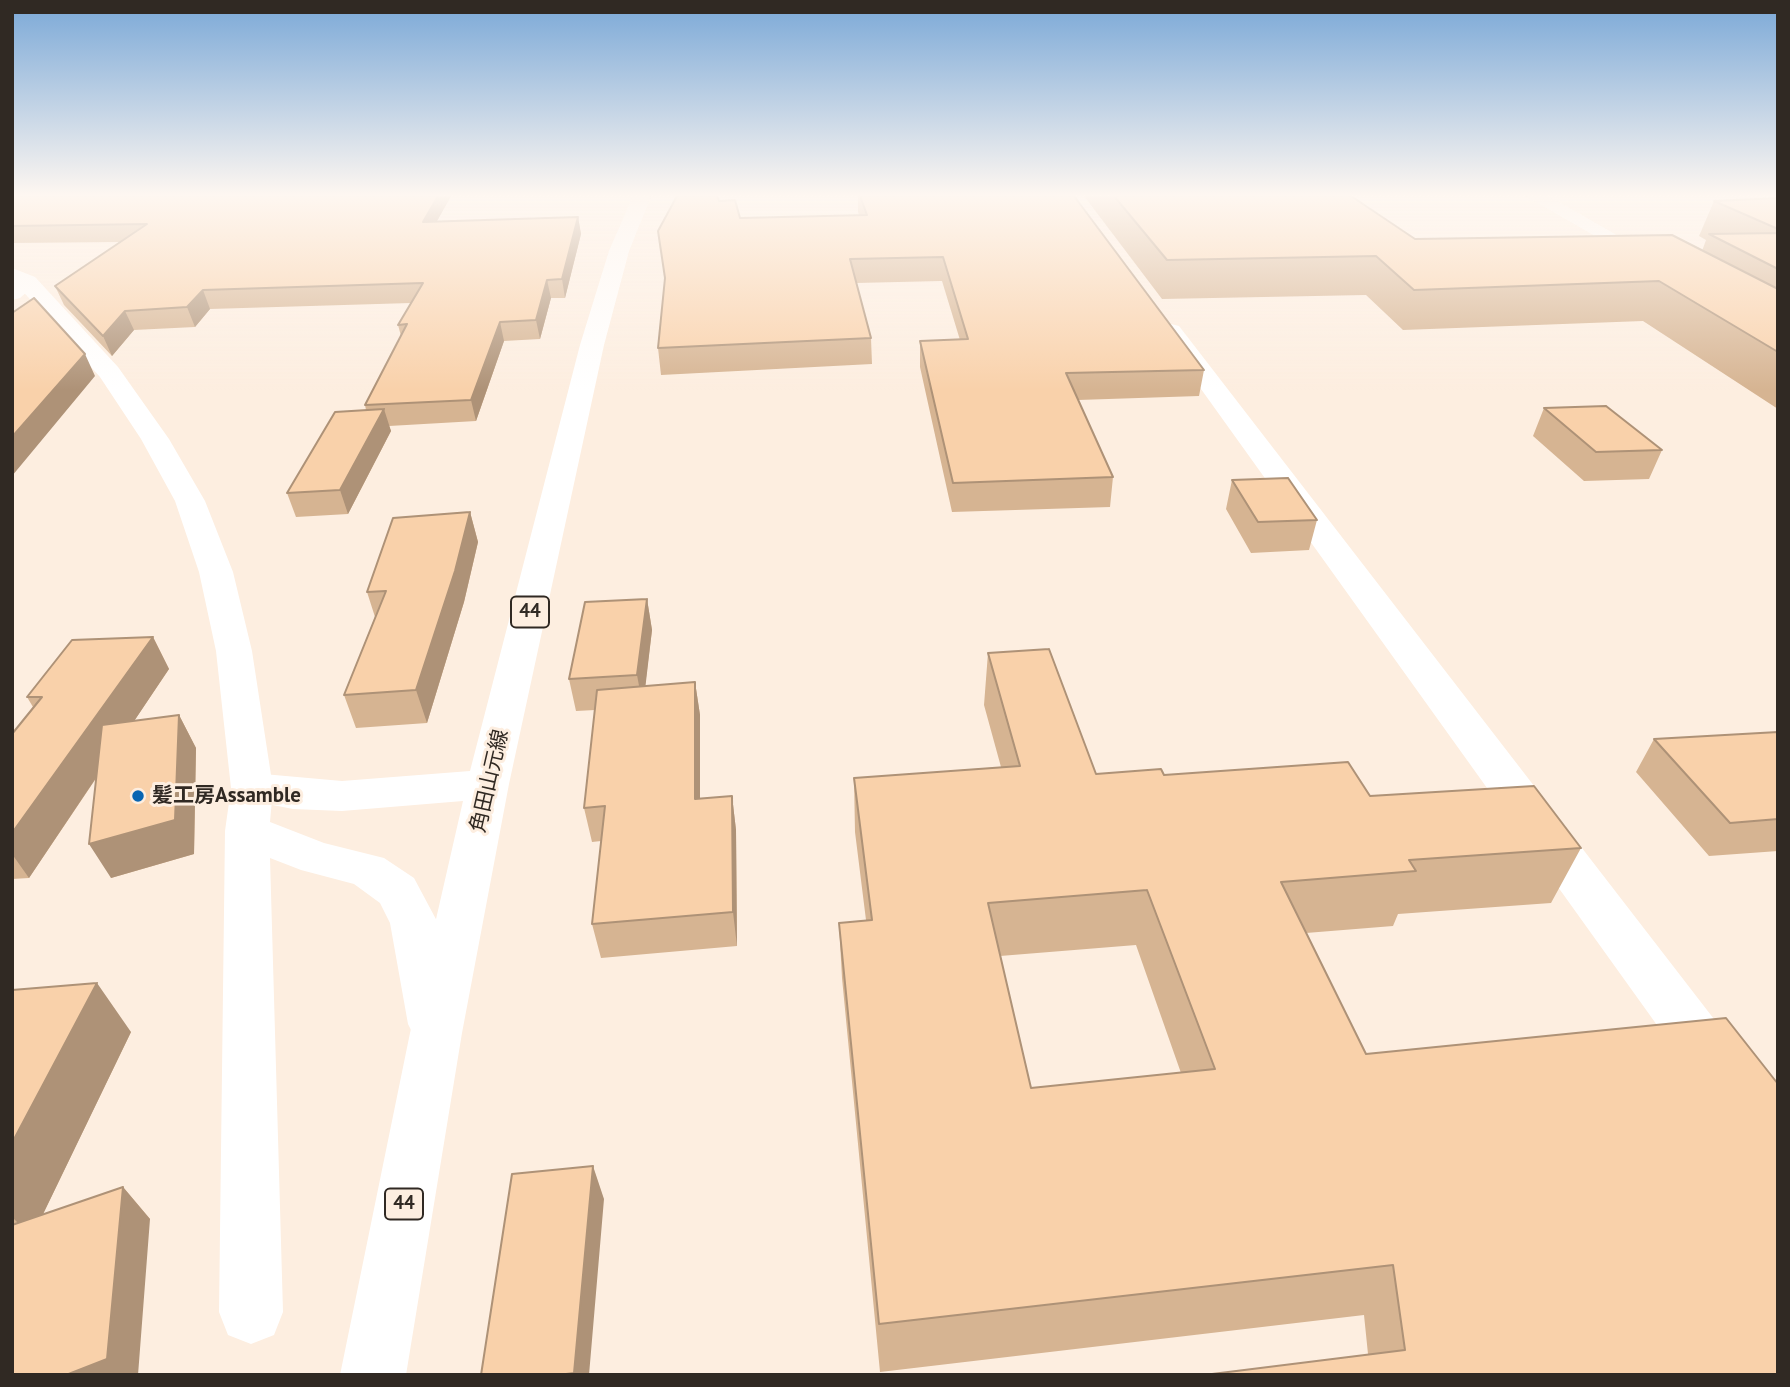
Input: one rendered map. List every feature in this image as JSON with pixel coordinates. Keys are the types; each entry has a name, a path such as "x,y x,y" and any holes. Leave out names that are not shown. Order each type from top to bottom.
{"street":[{"name":"角田山元線","path":"373,1375 436,1033 488,784 592,345 616,261"},
{"path":"1651,261 1668,270"},
{"path":"17,283 109,372 155,439 190,501 216,572 234,651 249,810 251,1312"},
{"path":"1154,307 1778,1147"},
{"path":"249,810 292,794 342,796 488,784"},
{"path":"249,810 317,858 368,870 398,891 414,923 436,1033"}],"building":[{"path":"93,261 567,261 562,279 547,280 536,320 500,322 471,400 365,405 407,324 398,325 423,283 203,290 187,307 125,311 103,336 55,286"},
{"path":"662,261 850,261 871,338 658,348 665,278"},
{"path":"944,261 1122,261 1204,370 1066,373 1113,477 953,483 920,341 968,339"},
{"path":"1381,261 1723,261 1778,289 1778,352 1659,281 1414,290"},
{"path":"1762,261 1778,261 1778,269"},
{"path":"34,298 85,354 12,437 12,313"},
{"path":"1606,406 1662,450 1596,452 1544,408"},
{"path":"384,409 340,490 287,493 335,412"},
{"path":"1288,478 1317,520 1258,522 1232,480"},
{"path":"470,512 455,571 416,690 344,695 386,591 367,592 393,518"},
{"path":"647,599 637,675 569,679 585,602"},
{"path":"153,637 12,833 12,734 42,697 27,697 72,640"},
{"path":"1049,649 1096,774 1161,769 1164,775 1348,762 1370,796 1534,786 1581,848 1409,860 1416,871 1281,882 1366,1054 1726,1018 1778,1084 1778,1375 1204,1375 1405,1350 1393,1265 879,1324 839,923 872,920 854,778 1020,766 988,653","holes":["1147,890 1215,1069 1031,1088 988,903"]},
{"path":"695,682 695,799 732,796 733,912 592,924 605,806 584,808 597,690"},
{"path":"179,715 175,820 89,844 102,725"},
{"path":"1778,732 1778,819 1730,823 1654,739"},
{"path":"97,983 12,1143 12,990"},
{"path":"593,1166 574,1373 481,1375 512,1174"},
{"path":"123,1187 107,1359 66,1375 12,1375 12,1225"}],"place":[{"name":"髪工房Assamble","path":"138,796"}]}
